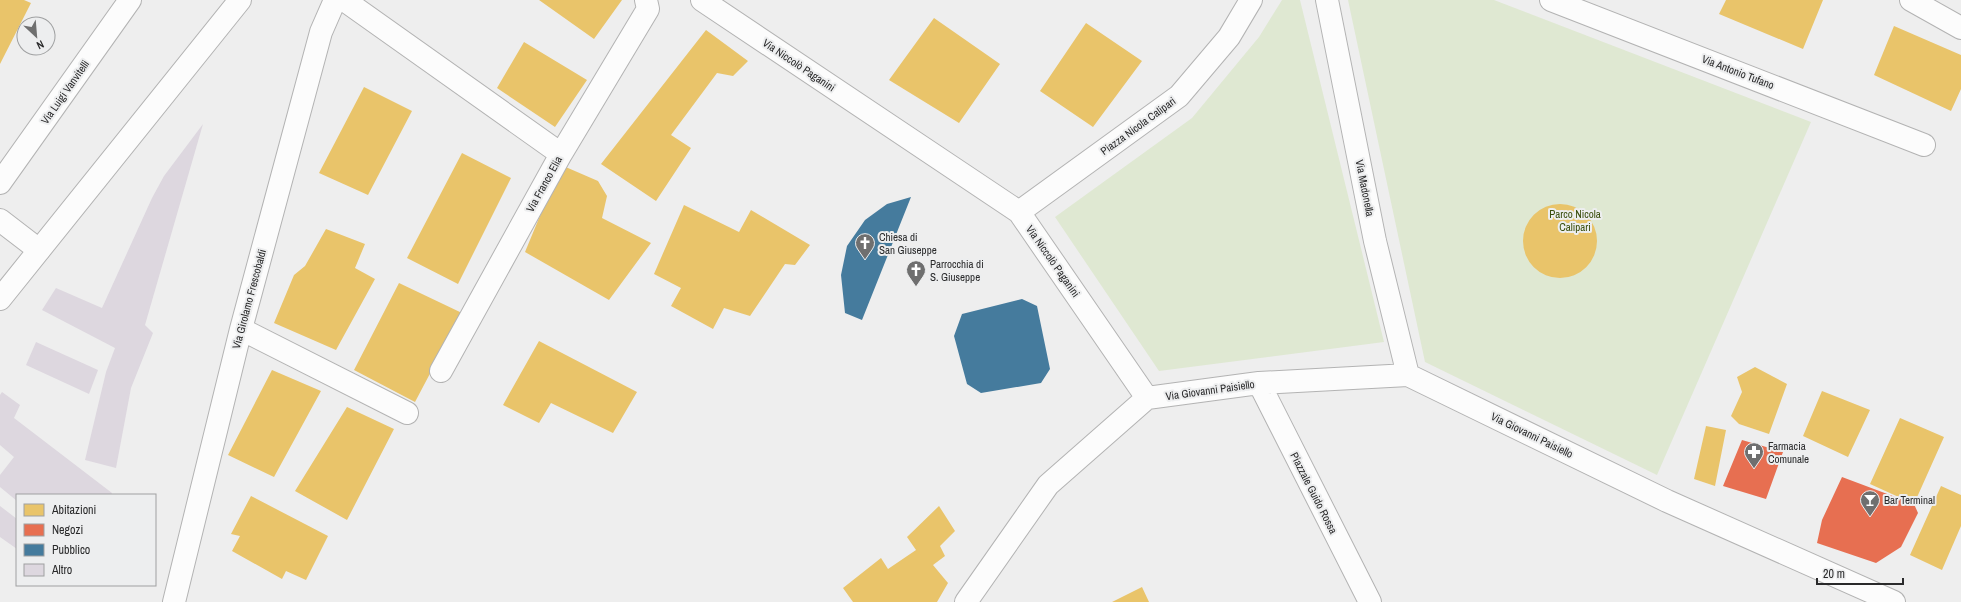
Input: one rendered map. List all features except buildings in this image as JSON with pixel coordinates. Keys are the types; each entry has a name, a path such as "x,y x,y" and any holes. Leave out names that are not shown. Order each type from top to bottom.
{"street":[{"name":"Via Luigi Vanvitelli","path":"0,183 130,0"},
{"path":"0,298 240,0"},
{"name":"Via Girolamo Frescobaldi","path":"174,602 241,329 321,32 335,0"},
{"path":"344,0 561,154"},
{"name":"Via Franco Elia","path":"441,371 561,154 648,9 646,0"},
{"name":"Via Niccolò Paganini","path":"702,0 1019,212 1147,398"},
{"name":"Piazza Nicola Calipari","path":"1019,212 1179,96 1229,37 1251,0"},
{"name":"Via Madonella","path":"1327,0 1376,241 1408,375"},
{"name":"Via Antonio Tufano","path":"1551,0 1924,144"},
{"path":"1912,0 1961,28"},
{"path":"0,220 39,250"},
{"path":"241,329 407,413"},
{"name":"Via Giovanni Paisiello","path":"1147,398 1259,383 1408,375 1667,501 1894,602"},
{"name":"Piazzale Guido Rossa","path":"1259,383 1370,602"},
{"path":"966,602 1048,485 1147,398"}],"green space":[{"path":"1282,0 1300,0 1384,342 1159,371 1055,217 1192,118 1259,37"},
{"name":"Parco Nicola Calipari","path":"1348,0 1494,0 1811,122 1657,475 1425,362"}],"place":[{"name":"Chiesa di San Giuseppe","path":"865,260"},
{"name":"Parrocchia di S. Giuseppe","path":"916,287"},
{"name":"Farmacia Comunale","path":"1754,469"},
{"name":"Bar Terminal","path":"1870,517"}]}
